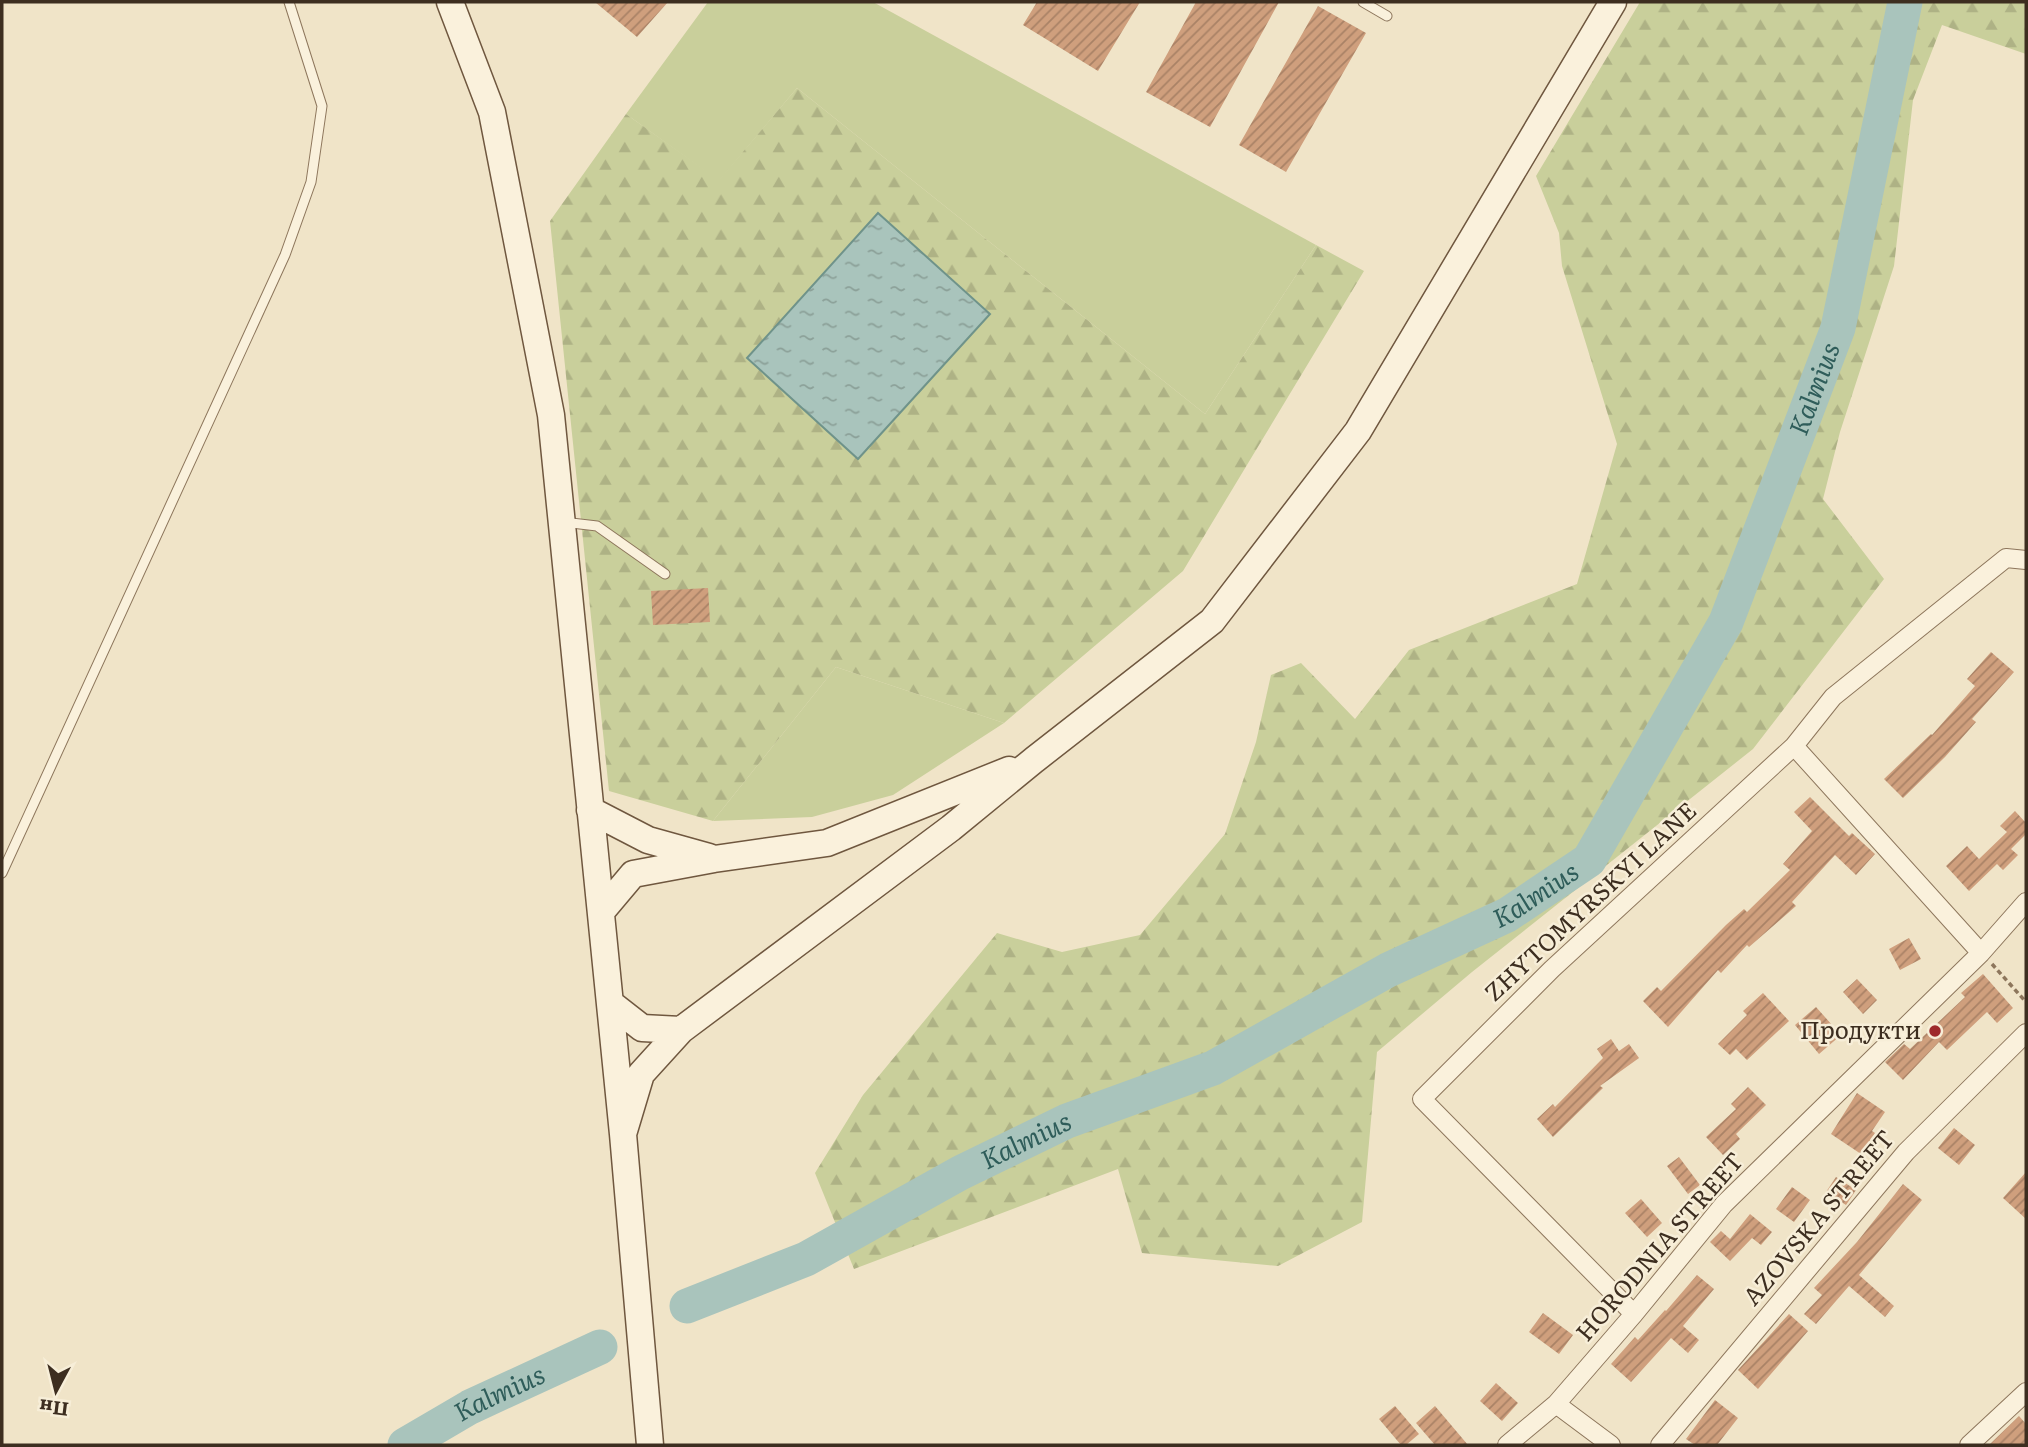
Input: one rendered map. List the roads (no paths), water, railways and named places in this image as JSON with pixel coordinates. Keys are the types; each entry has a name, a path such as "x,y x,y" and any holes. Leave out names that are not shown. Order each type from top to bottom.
{"street":[{"path":"450,2 492,112 551,415 623,1134 650,1445"},
{"path":"623,1134 641,1074 681,1031 951,828 1212,621 1350,442 1613,2"},
{"name":"ZHYTOMYRSKYI LANE","path":"1634,1314 1422,1099 1552,969 1794,746 1833,697 2006,558 2026,560"},
{"path":"1794,746 1982,953"},
{"path":"601,912 633,874 827,843 1034,760"},
{"path":"590,810 648,840 714,859"},
{"name":"HORODNIA STREET","path":"1507,1445 1556,1404 1724,1204 1982,953 2026,902"},
{"path":"610,1003 642,1028 681,1031"},
{"name":"AZOVSKA STREET","path":"1660,1445 1906,1152 2026,1033"},
{"path":"1969,1445 2026,1392"},
{"path":"1556,1404 1611,1445"}],"lane":[{"path":"2,873 285,255 311,182 322,106 289,2"},
{"path":"1363,2 1387,16"},
{"path":"561,522 597,526 665,574"}],"water":[{"path":"878,213 990,314 858,459 747,358"}],"waterway":[{"name":"Kalmius","path":"687,1306 806,1259 960,1173 1067,1121 1213,1068 1388,970 1507,915 1589,860 1726,622 1838,328 1905,2"},
{"name":"Kalmius","path":"405,1445 470,1407 600,1347"}],"place":[{"name":"Продукти","path":"1935,1031"}]}
